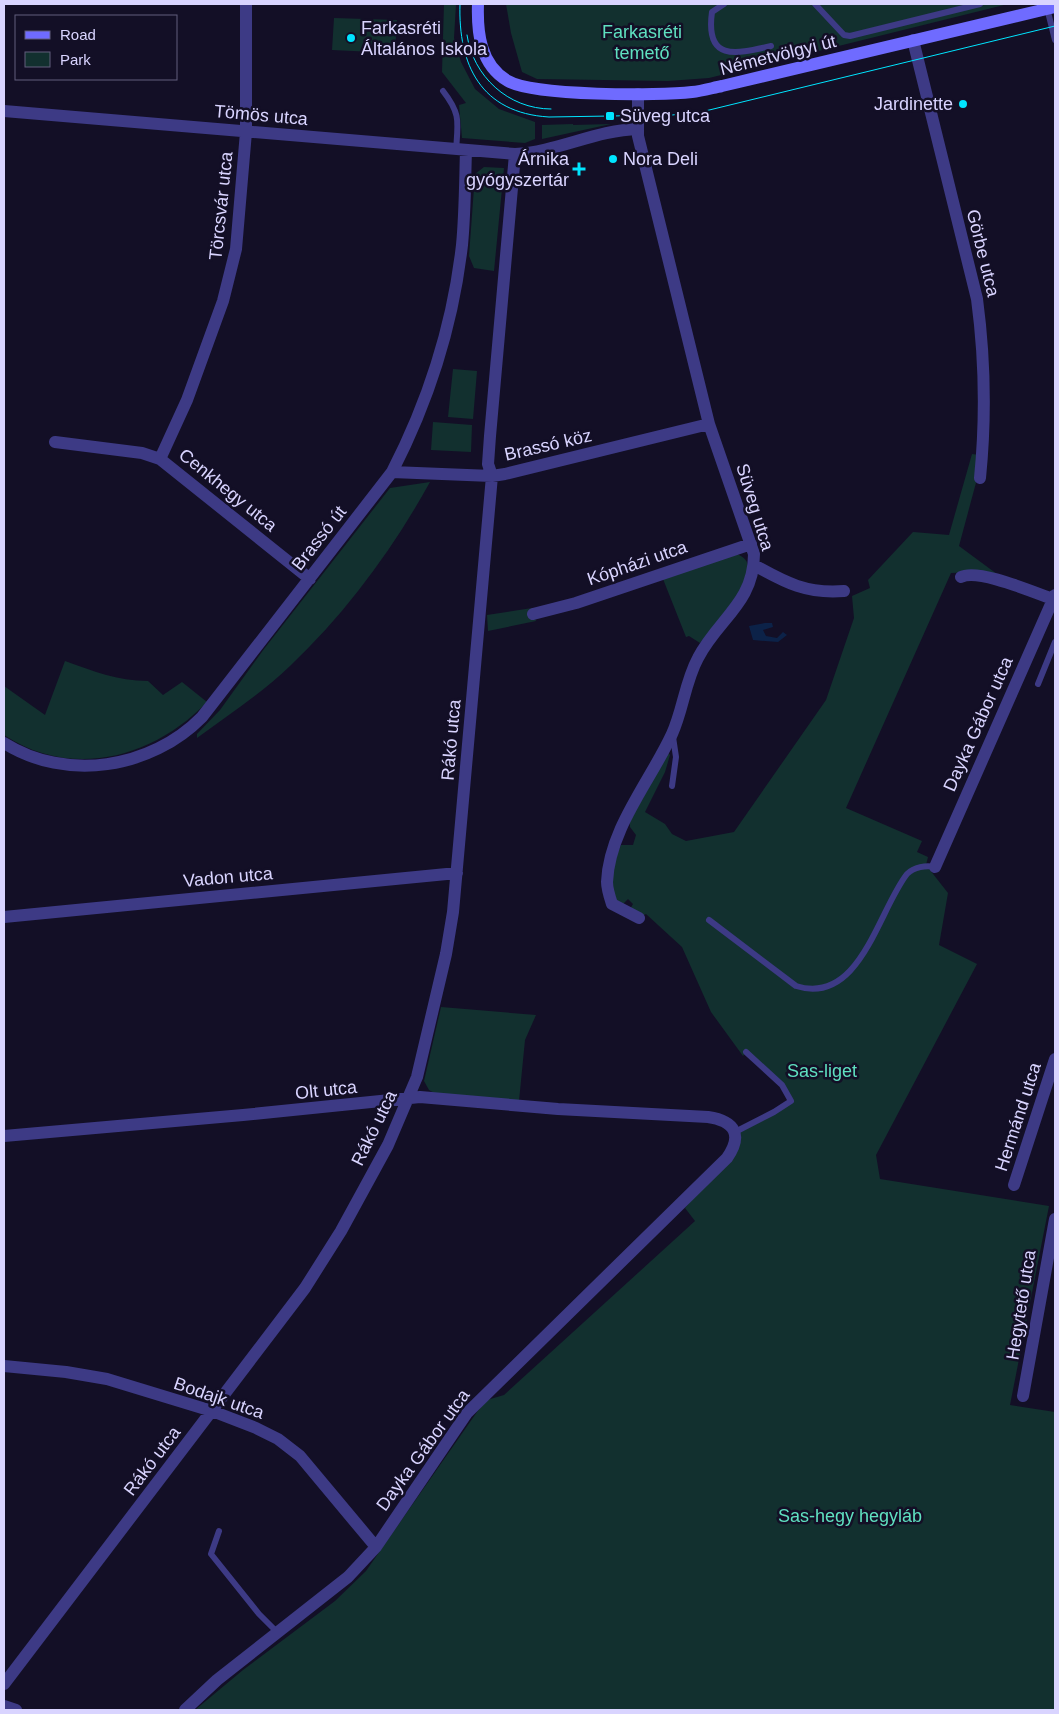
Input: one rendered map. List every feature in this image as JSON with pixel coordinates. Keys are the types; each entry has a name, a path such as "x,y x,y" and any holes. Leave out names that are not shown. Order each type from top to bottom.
{"street":[{"name":"Törcsvár utca","path":"160,459 187,400 230,276 236,248 246,132 246,4"},
{"name":"Németvölgyi út","path":"478,4 481,45 491,65 506,80 532,89 638,94 693,92 1051,7"},
{"name":"Görbe utca","path":"913,40 977,299 982,333 985,409 980,478"},
{"name":"Süveg utca","path":"638,94 638,129 709,424 751,544 754,565 746,594 697,659 672,733 624,820 610,863 607,884 612,904 639,918"},
{"name":"Tömös utca","path":"4,111 515,154"},
{"path":"492,476 488,464 490,436 515,154 539,150 622,129 638,129"},
{"name":"Brassó út","path":"4,743 39,760 80,766 112,764 156,750 191,729 392,472 422,407 437,363 451,304 462,246 461,150"},
{"name":"Brassó köz","path":"392,472 492,476 709,424"},
{"name":"Cenkhegy utca","path":"55,442 142,453 160,459 310,578"},
{"name":"Rákó utca","path":"4,1684 305,1288 341,1231 388,1145 417,1078 446,954 457,873 492,476"},
{"name":"Kópházi utca","path":"533,614 576,603 751,544"},
{"path":"754,565 785,583 805,589 825,593 844,591"},
{"path":"962,577 966,574 984,576 1055,598"},
{"name":"Dayka Gábor utca","path":"935,867 1055,598"},
{"name":"Vadon utca","path":"4,917 457,873"},
{"name":"Hermánd utca","path":"1014,1185 1055,1059"},
{"name":"Olt utca","path":"4,1136 420,1097 558,1109 708,1116 722,1119 730,1124 735,1132"},
{"name":"Dayka Gábor utca","path":"185,1710 218,1680 348,1577 376,1547 467,1413 727,1158 733,1148 735,1132"},
{"name":"Hegytető utca","path":"1023,1396 1055,1220"},
{"name":"Bodajk utca","path":"4,1366 66,1372 107,1379 212,1411 271,1435 300,1456 376,1547"},
{"path":"4,1706 16,1710"}],"lane":[{"path":"724,4 712,12 711,38 716,45 730,53 771,46"},
{"path":"815,4 844,35 850,36 980,4"},
{"path":"1051,7 1055,40"},
{"path":"444,91 456,107 461,150"},
{"path":"1038,684 1055,642"},
{"path":"672,733 676,758 672,786"},
{"path":"709,920 796,986 809,990 822,989 841,979 866,948 908,873 926,865 935,867"},
{"path":"735,1132 791,1101 782,1085 746,1052"},
{"path":"219,1531 211,1554 259,1614 278,1633"}],"green space":[{"path":"444,4 456,4 454,38 461,62 475,89 499,109 535,122 535,139 525,143 462,138 459,105 466,103 442,72"},
{"name":"Farkasréti temető","path":"506,4 1008,4 709,78 668,81 537,79 522,72 511,33"},
{"path":"334,18 397,20 395,53 332,50"},
{"path":"611,124 542,139 542,125"},
{"path":"484,167 504,168 494,271 474,268 469,256 475,174"},
{"path":"453,369 477,371 473,419 448,417"},
{"path":"433,422 472,425 471,452 431,450"},
{"name":"Sas-hegy hegyláb","path":"972,454 979,455 977,479 959,546 1001,577 977,572 951,573 846,808 922,841 917,852 928,857 926,865 948,893 939,945 977,964 876,1155 880,1179 1049,1206 1010,1405 1055,1412 1055,1710 195,1710 243,1670 335,1601 366,1571 487,1400 504,1395 695,1221 685,1208 727,1158 735,1132 787,1105 789,1094 746,1052 743,1056 711,1012 682,947 646,914 642,916 629,911 633,904 628,899 622,905 616,903 611,880 613,867 621,845 633,845 636,835 630,827 630,821 668,753 670,755 665,772 645,812 665,824 672,834 686,841 734,832 826,700 854,618 852,596 870,588 868,580 913,532 949,535"},
{"path":"430,482 384,556 349,602 311,646 256,695 197,738 197,734 220,710 264,649 390,488"},
{"path":"736,554 746,560 748,570 745,583 737,597 700,643 689,636 686,637 663,579"},
{"path":"532,608 536,621 488,631 487,615"},
{"path":"65,661 115,677 148,681 163,695 182,682 207,702 186,721 162,737 137,749 111,756 84,759 57,757 30,749 4,735 4,686 45,715"},
{"path":"441,1007 536,1015 525,1040 519,1101 436,1094 429,1090 424,1081"}],"water":[{"path":"772,623 773,627 763,630 766,636 777,638 783,632 787,635 778,642 753,640 749,626"}],"tram line":[{"path":"460,4 460,26 464,47 469,66 478,82 490,96 506,106 526,113 549,117 672,115 701,112 1055,26"},
{"path":"467,35 477,64 495,87 521,103 535,108 551,109"}],"place":[{"name":"Farkasréti Általános Iskola","path":"351,38"},
{"name":"Jardinette","path":"963,104"},
{"name":"Süveg utca","path":"610,116"},
{"name":"Nora Deli","path":"613,159"},
{"name":"Árnika gyógyszertár","path":"579,169"}],"park label":[{"name":"Sas-liget","path":"822,1071"}]}
